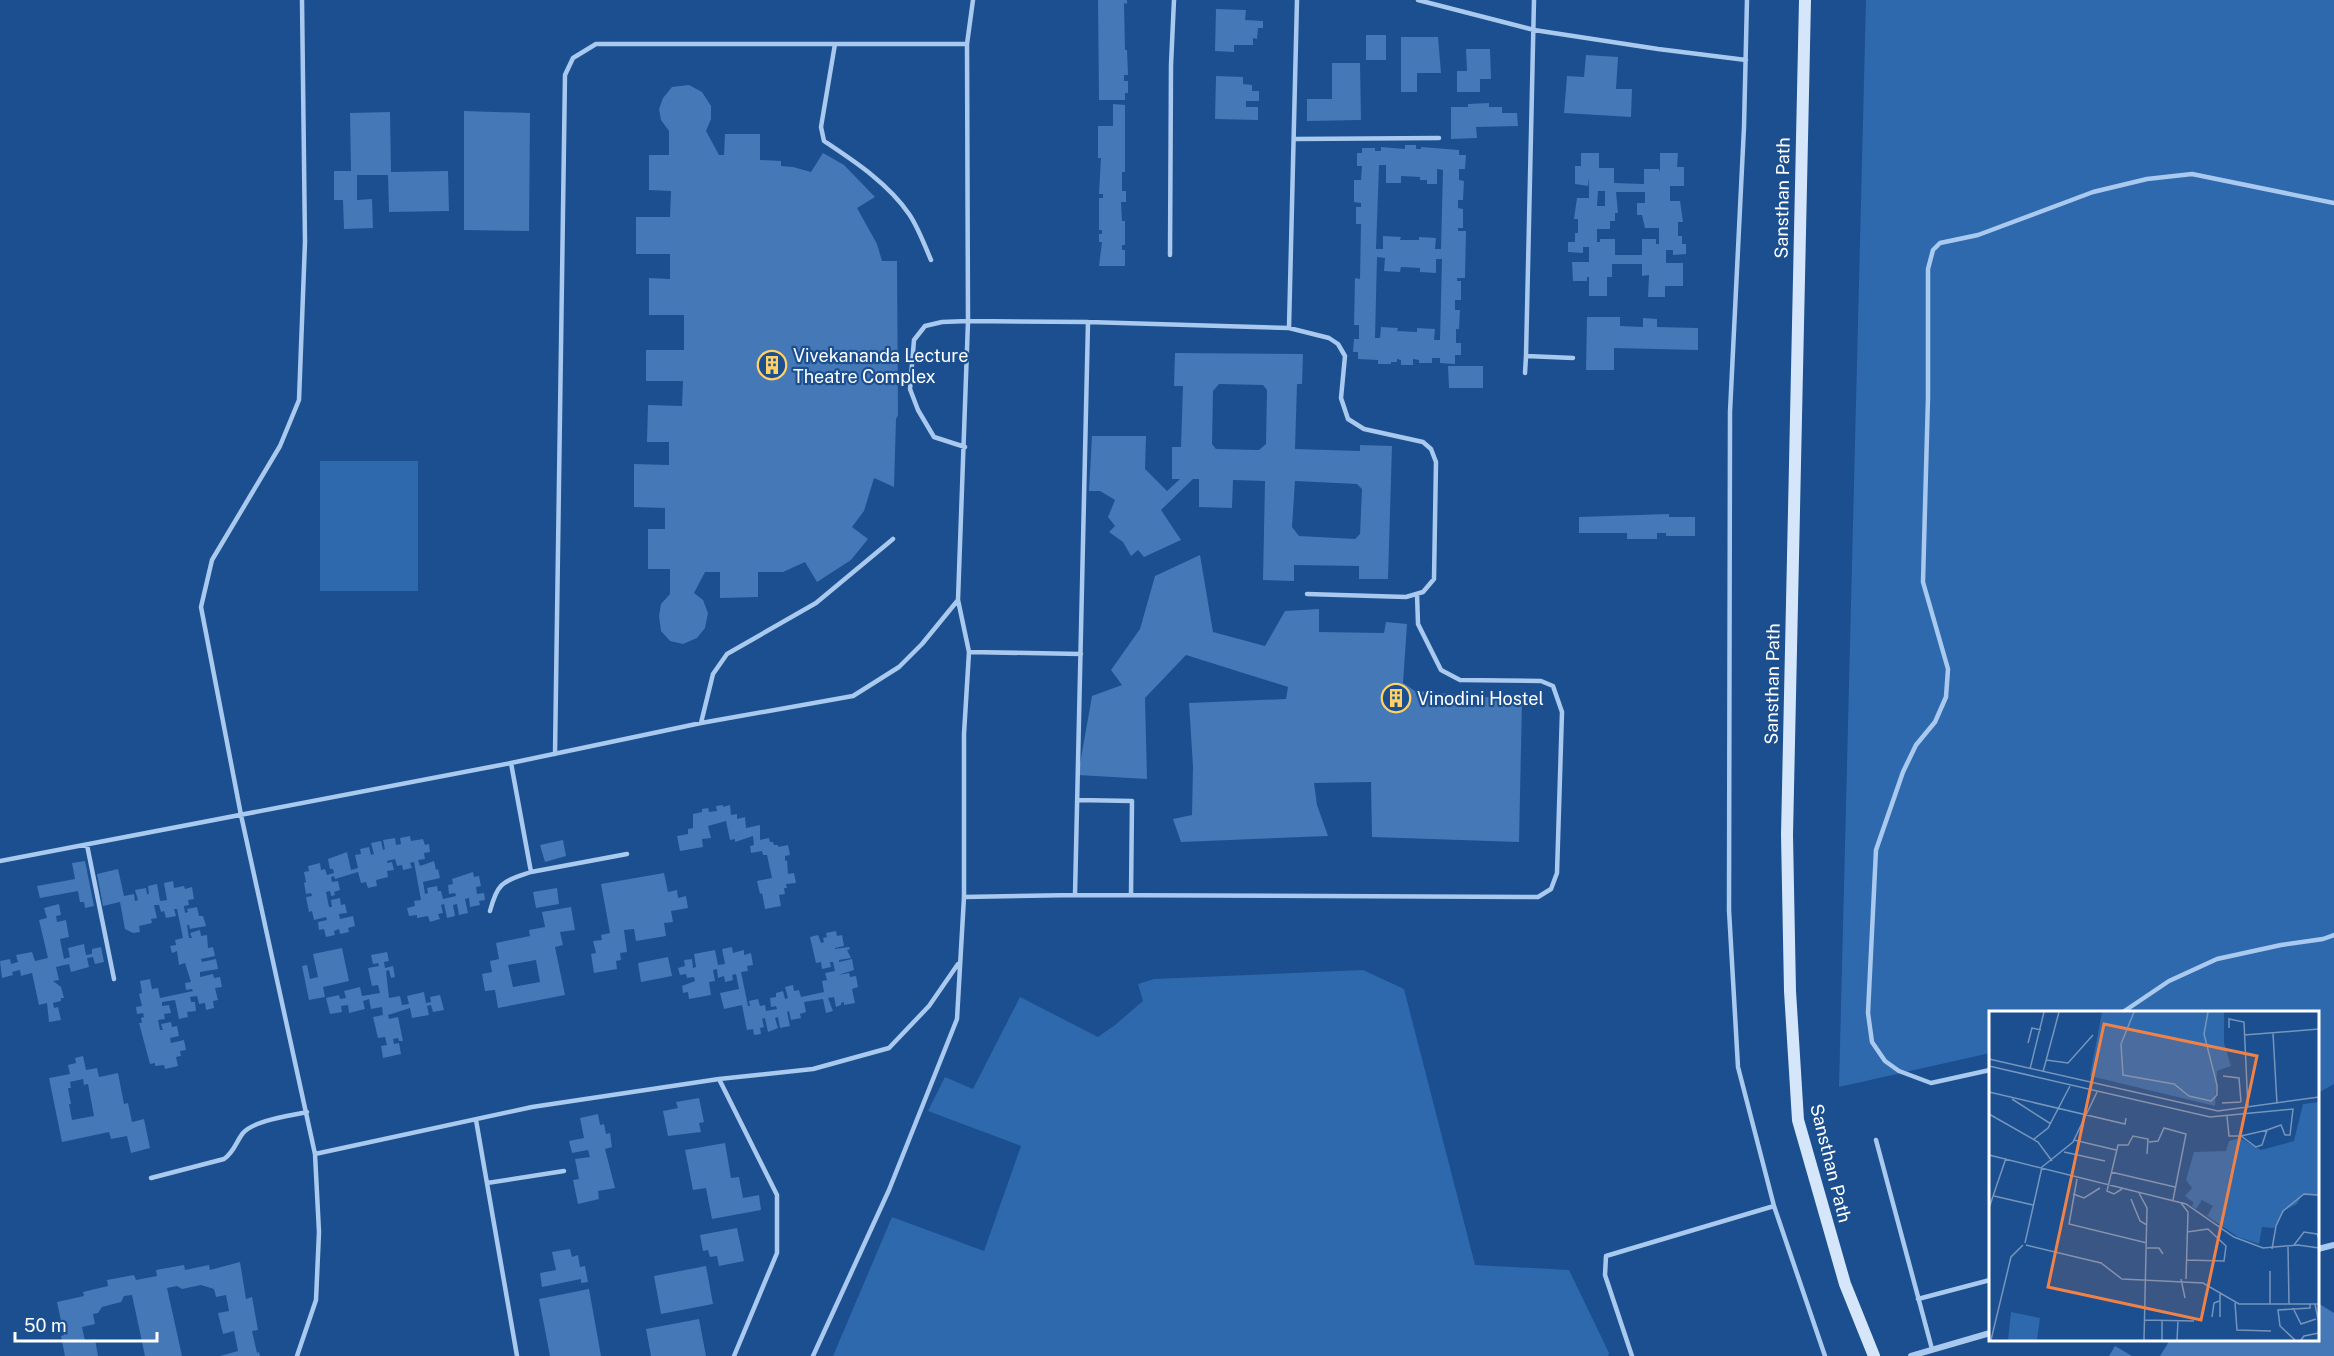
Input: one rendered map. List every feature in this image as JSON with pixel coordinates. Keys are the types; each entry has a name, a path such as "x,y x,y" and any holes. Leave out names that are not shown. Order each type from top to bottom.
{"street":[{"name":"Sansthan Path","path":"1805,0 1787,823 1790,991 1798,1120 1845,1284 1874,1356"},
{"path":"2319,1249 2334,1245"},
{"path":"1911,1356 1989,1333"}],"lane":[{"path":"297,1356 316,1300 319,1232 315,1154 241,815 201,607 212,560 280,446 299,400 305,242 302,0"},
{"path":"813,1356 889,1190 957,1019 964,897 964,734 969,652 958,600 968,321 967,44 973,0"},
{"path":"1170,255 1171,65 1174,0"},
{"path":"1289,328 1297,0"},
{"path":"1418,0 1534,30 1658,50 1746,60"},
{"path":"1525,372 1534,0"},
{"path":"1747,0 1730,412 1729,910 1738,1067 1774,1206 1825,1356"},
{"path":"555,754 565,75 573,58 596,44 967,44"},
{"path":"835,44 821,127 822,137 824,141 885,186 898,199 910,216 931,260"},
{"path":"1295,139 1439,138"},
{"path":"1989,1071 1932,1083 1899,1071 1884,1061 1872,1042 1868,1013 1876,850 1903,772 1916,745 1935,722 1946,697 1948,669 1923,582 1928,397 1928,269 1933,250 1940,243 1978,235 2093,192 2147,179 2192,174 2334,203"},
{"path":"965,447 934,438 918,410 910,389 914,340 925,326 942,322 968,321 1088,322 1289,328 1329,338 1338,344 1345,356 1341,398 1348,419 1364,429 1422,442 1431,449 1436,462 1434,579 1423,592 1406,597 1307,594"},
{"path":"1076,895 1088,322"},
{"path":"1526,356 1573,358"},
{"path":"701,723 713,674 727,654 816,603 893,539"},
{"path":"964,897 1131,895 1538,897 1551,889 1557,873 1562,712 1558,697 1553,686 1541,681 1460,680 1441,670 1418,624 1417,594"},
{"path":"0,861 511,764 701,723 853,696 899,667 922,644 958,600"},
{"path":"969,652 1081,654"},
{"path":"511,764 531,872"},
{"path":"1078,800 1132,801 1131,895"},
{"path":"87,845 114,980"},
{"path":"490,911 494,895 503,882 531,872 627,854"},
{"path":"2124,1011 2169,981 2217,959 2334,935"},
{"path":"315,1154 532,1107 719,1079 813,1069 888,1048 929,1006 960,962"},
{"path":"719,1079 777,1195 777,1253 734,1356"},
{"path":"151,1178 224,1160 233,1152 241,1135 249,1127 307,1112"},
{"path":"476,1120 517,1356"},
{"path":"1876,1140 1932,1349"},
{"path":"487,1183 564,1171"},
{"path":"1632,1356 1605,1275 1606,1256 1774,1206"},
{"path":"1918,1299 1989,1280"}],"shaded area":[{"path":"1866,0 2334,0 2334,1084 2319,1092 2319,1011 1989,1011 1989,1053 1839,1087"},
{"path":"320,461 418,461 418,591 320,591"},
{"path":"1363,970 1404,989 1475,1265 1569,1270 1609,1353 1608,1356 833,1356 892,1217 984,1251 1021,1146 928,1111 945,1077 973,1089 1020,997 1098,1037 1143,1001 1138,984 1154,979"}],"building":[{"path":"1098,0 1127,0 1127,4 1124,3 1128,75 1124,75 1124,81 1128,81 1128,93 1125,93 1125,100 1099,100"},
{"path":"1216,9 1246,10 1245,20 1263,21 1263,28 1258,28 1257,39 1253,38 1253,45 1234,45 1234,52 1215,51"},
{"path":"1366,35 1386,35 1386,60 1366,60"},
{"path":"1401,37 1438,37 1441,73 1417,73 1417,92 1401,92"},
{"path":"1466,49 1490,49 1491,79 1480,79 1480,92 1457,92 1457,71 1467,71"},
{"path":"1586,55 1618,57 1616,89 1632,89 1631,117 1564,113 1567,76 1584,77"},
{"path":"1332,63 1360,63 1361,120 1307,121 1307,99 1332,99"},
{"path":"1216,76 1243,77 1243,84 1252,85 1252,91 1259,91 1259,101 1246,101 1246,107 1258,107 1258,120 1215,119"},
{"name":"Vivekananda Lecture Theatre Complex","path":"689,85 702,92 711,106 711,119 706,131 719,155 724,155 725,134 760,134 760,160 781,161 781,166 811,172 823,153 844,165 875,197 857,208 877,244 882,261 897,261 898,415 894,487 874,478 864,511 852,527 868,539 851,560 817,582 805,562 783,572 758,572 758,597 720,598 720,572 705,572 694,593 703,600 708,613 705,628 697,638 683,644 670,641 661,631 659,616 661,604 670,594 670,569 648,569 648,529 665,529 665,508 634,507 634,464 669,465 669,442 647,442 648,405 682,406 683,381 646,381 646,350 684,350 684,315 649,315 649,278 670,279 670,254 636,254 636,217 670,217 671,191 649,190 649,155 669,155 669,131 661,120 659,109 663,98 672,87"},
{"path":"1489,103 1489,107 1502,107 1502,113 1517,113 1518,126 1476,127 1477,138 1451,139 1451,107"},
{"path":"1113,104 1125,105 1125,172 1122,172 1122,191 1126,191 1126,202 1121,202 1122,221 1125,221 1125,245 1122,245 1122,250 1125,250 1125,266 1099,266 1102,242 1099,242 1099,234 1102,234 1102,230 1099,230 1099,198 1103,198 1103,194 1099,194 1101,158 1098,158 1098,126 1113,126"},
{"path":"464,111 530,113 529,231 464,230"},
{"path":"390,112 391,172 448,171 449,211 389,212 388,175 357,175 357,200 372,199 373,228 344,229 343,200 334,200 334,171 351,171 350,113"},
{"path":"1405,145 1416,145 1416,149 1421,149 1421,147 1459,150 1459,155 1466,155 1465,169 1459,169 1459,180 1464,181 1463,200 1458,200 1458,208 1463,209 1463,228 1458,228 1458,231 1466,231 1465,278 1457,278 1457,281 1461,281 1461,300 1455,300 1455,310 1460,310 1456,343 1461,343 1461,355 1455,355 1455,364 1440,363 1440,358 1432,358 1432,363 1419,363 1419,360 1413,359 1413,365 1401,365 1401,360 1397,359 1397,362 1391,362 1391,364 1378,364 1378,360 1358,359 1358,352 1353,352 1354,339 1359,339 1359,325 1354,325 1355,278 1360,279 1361,224 1356,224 1356,207 1361,207 1361,203 1354,202 1354,180 1361,180 1362,166 1357,166 1357,153 1362,153 1362,148 1375,148 1375,151 1381,151 1381,147 1405,149","holes":["1379,165 1386,165 1386,183 1401,183 1401,176 1420,177 1420,180 1427,180 1427,184 1437,184 1437,169 1443,170 1441,249 1435,249 1436,238 1419,237 1419,240 1400,240 1401,237 1383,236 1383,249 1376,249","1377,257 1385,258 1384,271 1400,272 1401,267 1420,268 1420,272 1436,273 1436,259 1442,259 1440,340 1434,340 1435,329 1417,328 1417,332 1381,327 1380,338 1375,338"]},
{"path":"1581,153 1599,153 1599,168 1614,168 1614,183 1644,184 1644,169 1659,169 1660,172 1660,153 1678,153 1677,167 1684,167 1684,186 1670,186 1670,201 1680,201 1683,222 1678,222 1678,236 1682,236 1682,244 1686,244 1686,254 1673,255 1673,250 1666,250 1666,263 1683,263 1683,286 1665,286 1665,297 1648,297 1649,275 1642,276 1642,264 1612,264 1612,277 1607,277 1607,296 1589,296 1589,277 1587,281 1573,281 1572,262 1589,262 1589,247 1583,247 1583,253 1568,252 1568,242 1575,242 1575,233 1578,233 1578,219 1574,219 1577,198 1589,198 1589,178 1588,186 1575,184 1575,166 1581,166","holes":["1598,191 1605,191 1605,206 1597,206","1616,192 1645,192 1645,203 1637,203 1637,215 1642,215 1645,228 1659,228 1659,244 1656,244 1656,239 1642,239 1642,255 1615,255 1615,239 1600,239 1600,242 1597,242 1597,229 1610,229 1610,221 1615,221 1615,213 1618,213"]},
{"path":"1587,317 1620,317 1620,326 1643,327 1643,318 1657,319 1657,327 1698,328 1698,350 1614,348 1614,370 1586,370"},
{"path":"1175,353 1303,354 1302,384 1297,384 1295,449 1360,451 1360,445 1392,446 1388,579 1359,579 1359,566 1294,565 1294,581 1263,580 1265,481 1233,480 1232,508 1199,507 1199,479 1193,479 1161,510 1181,540 1144,557 1138,550 1131,556 1123,542 1109,532 1115,526 1108,517 1115,500 1100,491 1089,491 1092,436 1146,436 1145,469 1167,491 1180,479 1172,479 1172,447 1181,447 1183,386 1174,386","holes":["1219,384 1263,385 1267,390 1266,444 1259,450 1216,449 1212,444 1213,391","1295,481 1357,484 1362,489 1360,534 1355,539 1299,536 1292,527"]},
{"path":"1448,366 1483,366 1483,388 1449,388"},
{"path":"1669,514 1669,517 1695,517 1695,536 1666,536 1666,533 1657,533 1657,539 1627,539 1627,533 1579,533 1579,517"},
{"name":"Vinodini Hostel","path":"1200,555 1213,632 1265,646 1285,611 1319,609 1319,632 1384,633 1386,622 1407,624 1403,683 1415,691 1522,700 1519,842 1372,837 1371,782 1314,783 1317,805 1328,836 1181,842 1173,819 1192,815 1193,767 1189,703 1286,699 1288,687 1186,655 1145,698 1147,779 1078,775 1092,696 1122,685 1111,670 1140,629 1155,576"},
{"path":"723,805 723,807 730,805 731,815 737,814 737,819 745,817 746,828 760,825 760,840 769,838 770,842 778,847 788,845 790,855 785,856 785,861 787,860 788,874 794,873 796,883 786,884 785,894 779,895 781,906 765,909 762,893 760,894 757,881 772,878 767,855 763,855 762,851 751,853 750,846 754,845 753,836 735,842 735,839 730,840 726,821 708,826 711,838 702,839 703,847 680,851 677,836 688,834 688,829 693,828 693,814 708,808 709,812 717,811 716,806"},
{"path":"410,836 411,841 423,839 425,845 429,844 430,852 424,853 425,859 418,860 420,866 434,861 436,870 438,869 440,878 423,882 425,894 428,893 427,888 437,886 443,899 456,896 455,893 449,894 448,885 453,884 452,879 473,872 474,877 479,876 481,886 476,887 477,894 484,893 485,900 479,901 480,905 470,907 469,898 465,899 468,913 459,915 457,904 453,905 455,916 447,918 444,904 441,905 443,913 438,914 440,919 430,922 428,916 417,918 417,915 409,916 407,908 415,906 414,901 421,900 414,862 410,863 412,868 403,870 402,865 397,866 395,859 387,861 387,863 392,862 394,870 387,871 388,877 376,880 377,886 368,888 366,882 361,883 358,872 335,879 334,876 331,877 332,882 338,881 340,890 331,896 330,891 326,892 329,907 332,907 331,900 340,898 341,905 345,904 347,913 339,914 340,919 353,916 355,926 348,928 349,932 340,934 339,929 334,931 335,935 326,937 324,929 319,930 318,922 327,920 326,917 314,920 312,911 309,912 306,897 312,896 311,893 306,894 304,883 306,882 304,872 309,871 308,866 320,863 321,870 325,869 327,875 334,873 333,869 330,869 328,859 347,852 351,870 358,868 355,855 361,854 360,849 369,847 371,855 374,854 371,843 381,841 383,850 385,849 383,840 395,838 396,845 401,844 400,838"},
{"path":"563,840 566,856 545,862 540,845"},
{"path":"85,861 94,906 85,908 84,902 80,902 78,891 40,898 37,886 75,879 72,863"},
{"path":"118,869 124,896 134,894 135,901 138,900 135,890 146,888 149,894 148,886 157,884 160,901 167,900 164,883 173,881 174,888 192,887 194,899 188,900 189,905 184,906 185,913 188,912 187,909 197,907 199,916 203,916 206,926 190,929 187,925 189,938 192,938 190,933 200,930 201,936 207,935 208,948 213,947 215,956 201,959 202,962 216,959 218,969 200,972 200,977 213,974 214,978 220,977 222,987 215,988 218,1000 213,1001 214,1008 206,1010 205,1003 199,1004 197,996 190,997 191,1002 195,1002 196,1011 187,1012 188,1017 179,1019 175,1000 162,1002 162,1006 169,1005 171,1013 164,1014 165,1019 158,1020 160,1030 163,1030 161,1024 171,1022 172,1027 177,1026 179,1036 170,1038 171,1043 184,1040 186,1050 180,1051 181,1056 176,1057 178,1066 165,1069 164,1065 150,1064 139,1023 142,1023 141,1018 144,1017 143,1013 137,1014 136,1007 142,1006 139,994 142,993 140,981 150,979 152,989 158,988 160,998 193,991 192,989 186,990 185,983 191,982 185,963 179,965 177,951 172,953 170,946 176,945 175,940 183,938 177,909 174,909 176,916 166,918 159,905 154,905 157,918 151,919 152,923 139,926 140,932 133,933 125,929 120,902 103,906 97,874"},
{"path":"664,873 668,892 677,890 678,898 686,896 688,908 671,911 673,922 664,923 666,936 636,941 634,929 624,930 627,952 620,953 621,960 616,961 617,969 594,973 591,954 596,953 593,941 602,940 601,935 610,933 601,884"},
{"path":"557,888 559,904 536,908 533,892"},
{"path":"59,904 61,915 56,916 57,922 66,920 69,937 60,939 64,959 70,957 68,948 84,944 86,955 92,954 92,949 101,947 104,962 95,964 93,957 87,958 89,967 71,972 69,964 56,967 59,980 53,981 61,987 64,998 53,1003 54,1008 58,1007 61,1020 49,1022 47,1003 39,1005 32,973 21,976 20,970 2,978 0,961 10,959 11,964 18,962 16,955 32,952 35,961 48,958 39,920 47,918 44,908"},
{"path":"571,907 575,930 560,932 563,945 555,947 565,995 498,1008 495,990 485,991 482,974 492,972 490,961 499,959 496,943 530,936 529,930 545,927 542,912","holes":["536,960 540,982 513,987 508,965"]},
{"path":"836,931 837,936 842,935 844,946 835,949 849,947 850,949 847,950 851,958 839,960 839,962 852,959 854,970 838,975 849,973 850,977 856,976 858,987 852,989 855,1003 844,1005 844,1002 836,1007 834,997 828,998 833,1011 826,1013 823,999 804,1002 806,1012 800,1014 801,1018 791,1020 789,1011 787,1012 790,1026 780,1028 778,1017 775,1018 778,1028 768,1032 765,1018 762,1019 764,1027 760,1028 761,1034 754,1035 753,1029 747,1030 742,1005 724,1009 720,993 739,989 736,974 732,975 733,980 725,982 724,976 718,978 717,969 713,970 715,981 709,982 711,995 689,999 688,992 683,993 682,986 695,981 694,977 687,978 686,974 680,975 678,968 685,966 684,960 692,959 693,968 696,967 694,954 715,950 718,965 725,964 722,949 732,947 733,953 744,950 744,955 751,953 753,965 747,966 748,971 741,972 748,1006 750,1006 749,1001 758,999 760,1006 765,1005 766,1011 777,1009 776,1006 771,1007 770,998 776,997 776,993 783,991 785,999 788,998 785,987 793,985 794,991 799,990 801,997 824,992 822,981 827,980 825,973 835,971 833,962 830,962 831,967 822,969 821,962 816,963 810,937 818,935 821,943 824,942 823,938 827,937 826,933"},
{"path":"342,948 349,981 323,987 325,997 309,1000 302,966 307,965 310,979 318,977 313,954"},
{"path":"387,952 389,961 384,962 385,968 393,966 395,977 391,978 389,970 386,971 389,998 400,996 402,1005 409,1004 407,996 424,992 426,1003 431,1002 430,997 440,995 444,1010 433,1012 431,1005 427,1006 429,1015 412,1018 410,1008 388,1015 389,1019 398,1017 403,1041 399,1041 398,1038 393,1039 394,1044 399,1043 401,1054 383,1058 381,1046 387,1045 385,1037 378,1038 373,1017 383,1015 382,1007 371,1009 369,999 363,1001 365,1009 349,1013 348,1005 341,1006 342,1012 330,1014 326,998 339,995 340,999 346,998 344,991 360,987 362,996 380,993 378,985 372,986 368,968 379,966 378,963 373,964 371,955"},
{"path":"668,957 672,976 641,982 638,963"},
{"path":"83,1056 86,1070 97,1068 99,1077 118,1073 124,1104 128,1103 132,1122 144,1119 150,1148 131,1153 127,1136 111,1139 109,1132 62,1142 49,1078 70,1074 68,1065 76,1063 75,1058","holes":["83,1079 84,1085 88,1084 94,1116 72,1120 68,1088 71,1088 70,1082"]},
{"path":"699,1098 704,1122 699,1123 701,1132 668,1136 663,1111 678,1108 676,1102"},
{"path":"598,1114 600,1125 604,1124 606,1134 610,1133 612,1147 605,1149 615,1188 598,1191 599,1199 578,1204 573,1180 579,1179 575,1159 590,1157 588,1150 572,1153 569,1141 584,1138 580,1118"},
{"path":"725,1143 731,1178 739,1177 743,1198 759,1195 761,1210 712,1219 706,1188 693,1190 685,1150"},
{"path":"737,1228 744,1261 719,1266 717,1256 710,1257 708,1250 703,1251 700,1235"},
{"path":"570,1249 572,1257 578,1255 580,1267 585,1266 588,1282 581,1283 581,1279 542,1287 540,1273 556,1270 552,1252"},
{"path":"240,1262 246,1299 252,1297 258,1330 252,1331 257,1353 259,1352 260,1356 220,1356 238,1351 234,1331 223,1334 218,1313 229,1311 226,1295 216,1297 214,1289 201,1285 182,1289 177,1286 167,1288 182,1356 145,1356 132,1295 124,1296 121,1302 102,1307 98,1313 93,1314 95,1324 82,1327 85,1341 95,1339 98,1356 65,1356 61,1336 64,1335 57,1302 84,1296 83,1292 108,1286 107,1280 134,1275 136,1280 157,1276 156,1270 184,1265 185,1270 209,1265 210,1270"},
{"path":"706,1266 713,1304 661,1314 654,1276"},
{"path":"589,1289 601,1356 550,1356 539,1299"},
{"path":"2319,1304 2334,1313 2334,1356 2160,1356 2169,1341 2319,1341"},
{"path":"699,1319 706,1356 651,1356 646,1329"},
{"path":"2115,1346 2132,1356 2109,1356"}],"place":[{"name":"Vivekananda Lecture Theatre Complex","path":"772,365"},
{"name":"Vinodini Hostel","path":"1396,698"}]}
